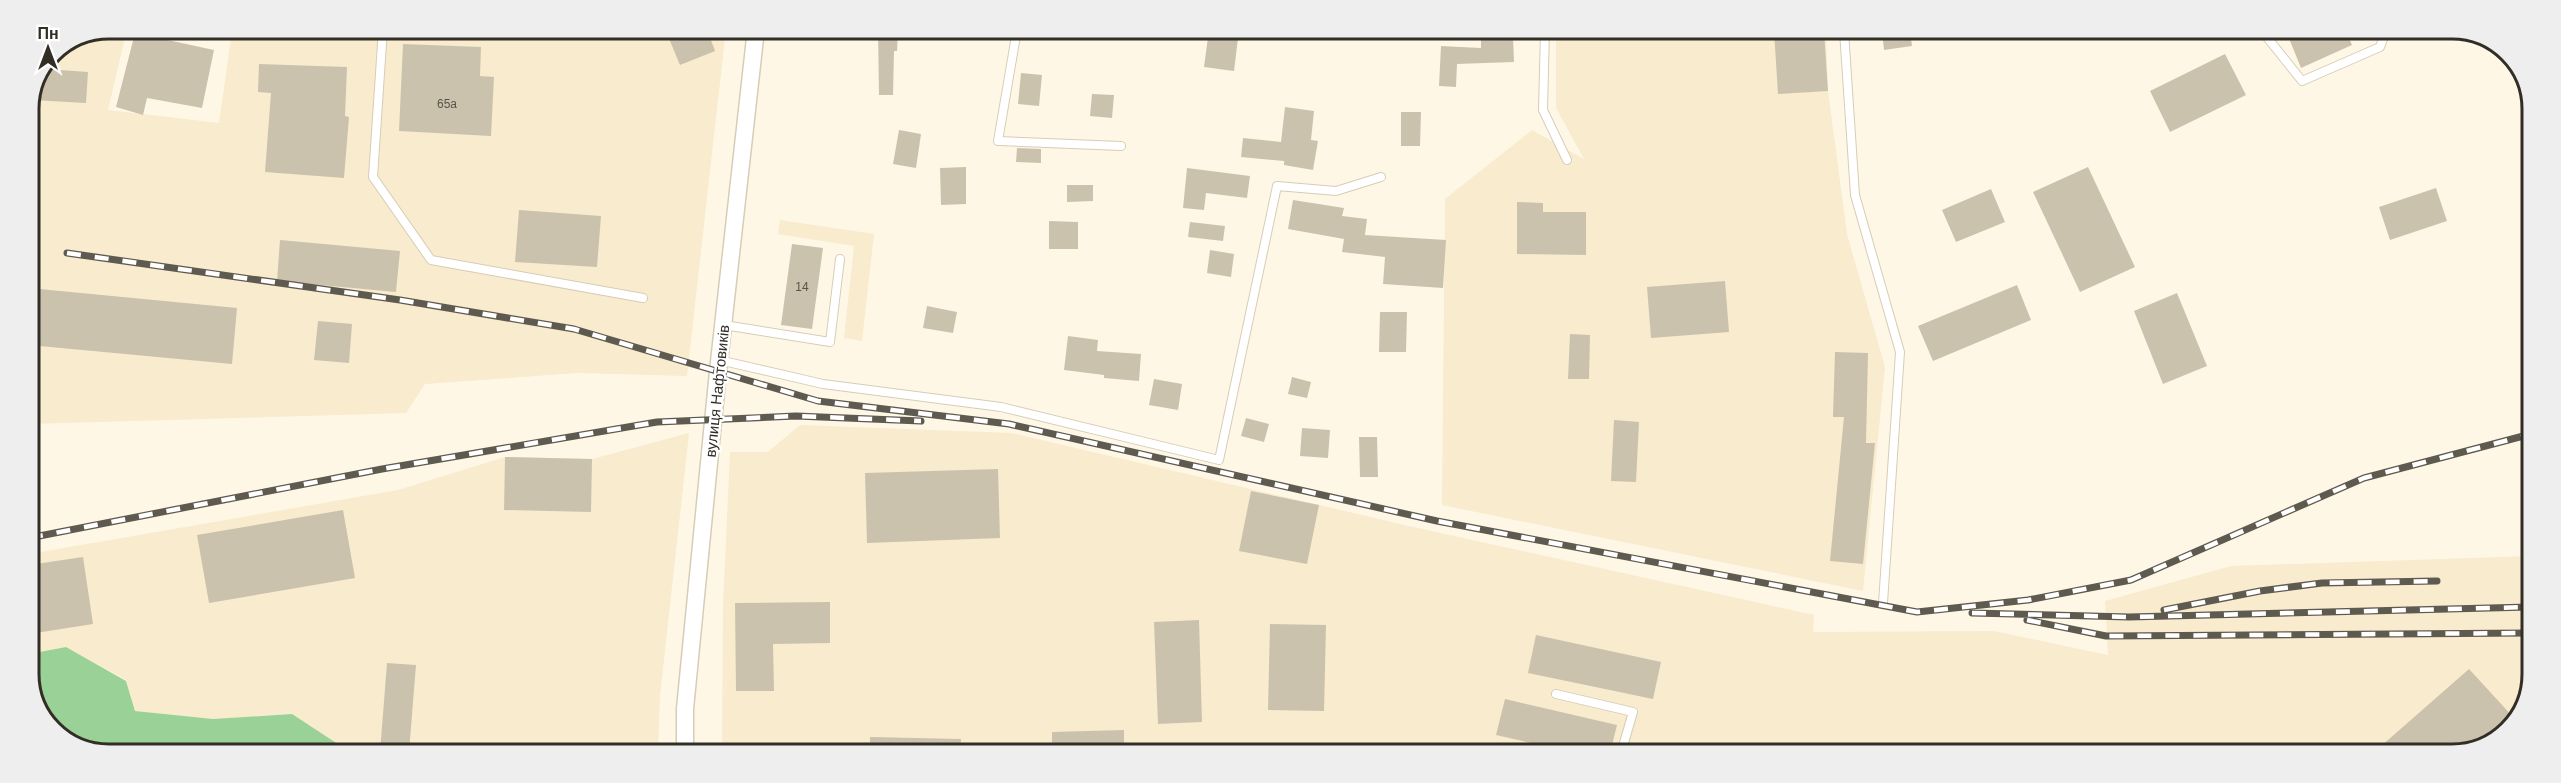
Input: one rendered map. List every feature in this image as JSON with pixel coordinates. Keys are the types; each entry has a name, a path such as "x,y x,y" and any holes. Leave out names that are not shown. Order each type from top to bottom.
{"street":[{"name":"вулиця Нафтовиків","path":"685,744 685,709 719,360 755,39"}],"lane":[{"path":"382,39 373,177 430,260 643,298"},
{"path":"1015,39 998,141 1121,146"},
{"path":"1545,39 1543,110 1567,160"},
{"path":"1845,39 1855,195 1899,352 1883,603"},
{"path":"2268,39 2302,81 2380,47 2383,39"},
{"path":"719,360 823,384 1001,407 1219,460 1277,186 1336,190 1381,177"},
{"path":"724,325 830,342 840,259"},
{"path":"1557,694 1633,712 1624,744"}],"shaded area":[{"path":"125,39 108,110 219,123 231,39 725,39 687,376 578,373 425,384 406,413 39,424 39,110 40,96 47,78 78,78 78,47 83,44 96,40"},
{"path":"1556,39 1826,39 1828,91 1847,234 1885,367 1863,591 1442,505 1445,199 1532,130 1584,159 1556,108"},
{"path":"780,220 874,234 862,341 844,338 854,246 778,234"},
{"path":"800,425 1012,433 1409,526 1814,615 1813,632 1994,631 2108,655 2105,601 2231,566 2522,556 2520,692 2510,713 2494,729 2483,737 2465,743 2452,744 722,744 723,605 730,452 768,452"},
{"path":"689,433 660,696 658,744 338,744 291,714 213,719 135,711 126,680 66,647 39,652 39,552 398,490 505,457 592,459"}],"green space":[{"path":"66,647 126,681 135,711 213,719 292,714 338,744 110,744 91,742 74,735 63,727 48,709 40,687 39,652"}],"building":[{"path":"133,39 163,39 214,50 202,108 147,98 143,115 116,107"},
{"path":"669,39 711,39 715,51 680,65"},
{"path":"878,39 898,39 897,51 894,51 893,95 879,95"},
{"path":"1208,39 1238,39 1234,71 1204,67"},
{"path":"1481,39 1513,39 1514,62 1457,64 1456,87 1439,86 1441,46 1481,48"},
{"path":"1775,39 1825,39 1828,91 1778,94"},
{"path":"1883,39 1911,39 1912,46 1884,50"},
{"path":"2289,39 2349,39 2352,45 2301,68"},
{"path":"403,44 481,47 480,76 494,77 491,136 399,131"},
{"path":"2225,54 2246,95 2170,132 2150,91"},
{"path":"259,64 347,67 345,116 349,117 344,178 265,172 271,93 258,92"},
{"path":"78,71 88,72 86,103 40,100 47,78 78,78"},
{"path":"1021,73 1042,75 1039,106 1018,104"},
{"path":"1092,94 1114,95 1112,118 1090,116"},
{"path":"1285,107 1314,111 1311,140 1318,141 1313,170 1284,165 1284,161 1241,157 1243,138 1281,142"},
{"path":"1401,112 1421,112 1420,146 1401,146"},
{"path":"899,130 921,134 916,168 893,164"},
{"path":"1017,148 1041,149 1041,163 1016,162"},
{"path":"966,167 966,204 941,205 940,168"},
{"path":"2088,167 2135,267 2080,292 2033,192"},
{"path":"1187,168 1250,176 1247,198 1206,193 1204,210 1183,208"},
{"path":"1067,185 1093,185 1093,201 1067,202"},
{"path":"2436,188 2447,221 2390,240 2379,207"},
{"path":"1991,189 2005,222 1956,242 1942,210"},
{"path":"1293,200 1344,208 1342,216 1367,219 1365,235 1446,240 1443,288 1383,284 1385,257 1342,252 1344,239 1288,229"},
{"path":"1517,202 1543,203 1543,212 1586,212 1586,255 1517,254"},
{"path":"519,210 601,216 597,267 515,262"},
{"path":"1049,221 1078,222 1078,249 1049,249"},
{"path":"1190,222 1225,226 1223,241 1188,237"},
{"path":"280,240 400,251 396,292 277,281"},
{"path":"792,244 823,248 812,329 781,325"},
{"path":"1210,250 1234,254 1231,277 1207,273"},
{"path":"1725,281 1729,332 1651,338 1647,287"},
{"path":"2017,285 2031,320 1933,361 1918,326"},
{"path":"39,289 237,308 232,364 39,346"},
{"path":"2177,293 2207,366 2163,384 2134,311"},
{"path":"927,306 957,312 953,333 923,328"},
{"path":"1380,312 1407,312 1406,352 1379,352"},
{"path":"318,321 352,324 349,363 314,360"},
{"path":"1570,334 1590,335 1589,379 1568,379"},
{"path":"1068,336 1098,340 1097,351 1141,354 1139,381 1104,378 1104,375 1064,370"},
{"path":"1835,352 1868,353 1866,443 1875,443 1863,564 1830,561 1844,417 1833,417"},
{"path":"1292,377 1311,382 1307,398 1288,394"},
{"path":"1154,379 1182,384 1178,410 1149,405"},
{"path":"1246,418 1269,424 1264,442 1241,436"},
{"path":"1614,420 1639,422 1636,482 1611,481"},
{"path":"1302,428 1330,430 1328,458 1300,456"},
{"path":"1359,437 1377,437 1378,477 1360,477"},
{"path":"505,457 592,459 591,512 504,510"},
{"path":"998,469 1000,538 867,543 865,473"},
{"path":"1251,491 1319,505 1307,564 1239,551"},
{"path":"343,510 355,578 209,603 197,535"},
{"path":"83,557 93,624 39,632 39,564"},
{"path":"830,602 830,643 773,644 774,691 736,691 735,603"},
{"path":"1199,620 1202,722 1158,724 1154,622"},
{"path":"1270,624 1326,625 1324,711 1268,710"},
{"path":"1536,635 1661,662 1653,699 1528,673"},
{"path":"387,663 416,665 410,744 381,744"},
{"path":"2469,669 2510,713 2505,720 2483,737 2465,743 2383,744"},
{"path":"1505,699 1617,725 1612,744 1536,744 1496,735"},
{"path":"1124,730 1124,744 1052,744 1052,732"},
{"path":"870,737 961,739 961,744 870,744"}],"railway":[{"path":"67,253 400,300 574,329 818,401 1009,424 1437,521 1917,612 2028,600 2131,580 2364,478 2522,436"},
{"path":"39,536 382,469 657,422 796,416 921,421"},
{"path":"2164,610 2260,591 2322,583 2437,581"},
{"path":"1972,613 2129,617 2522,607"},
{"path":"2027,620 2106,636 2522,633"}]}
